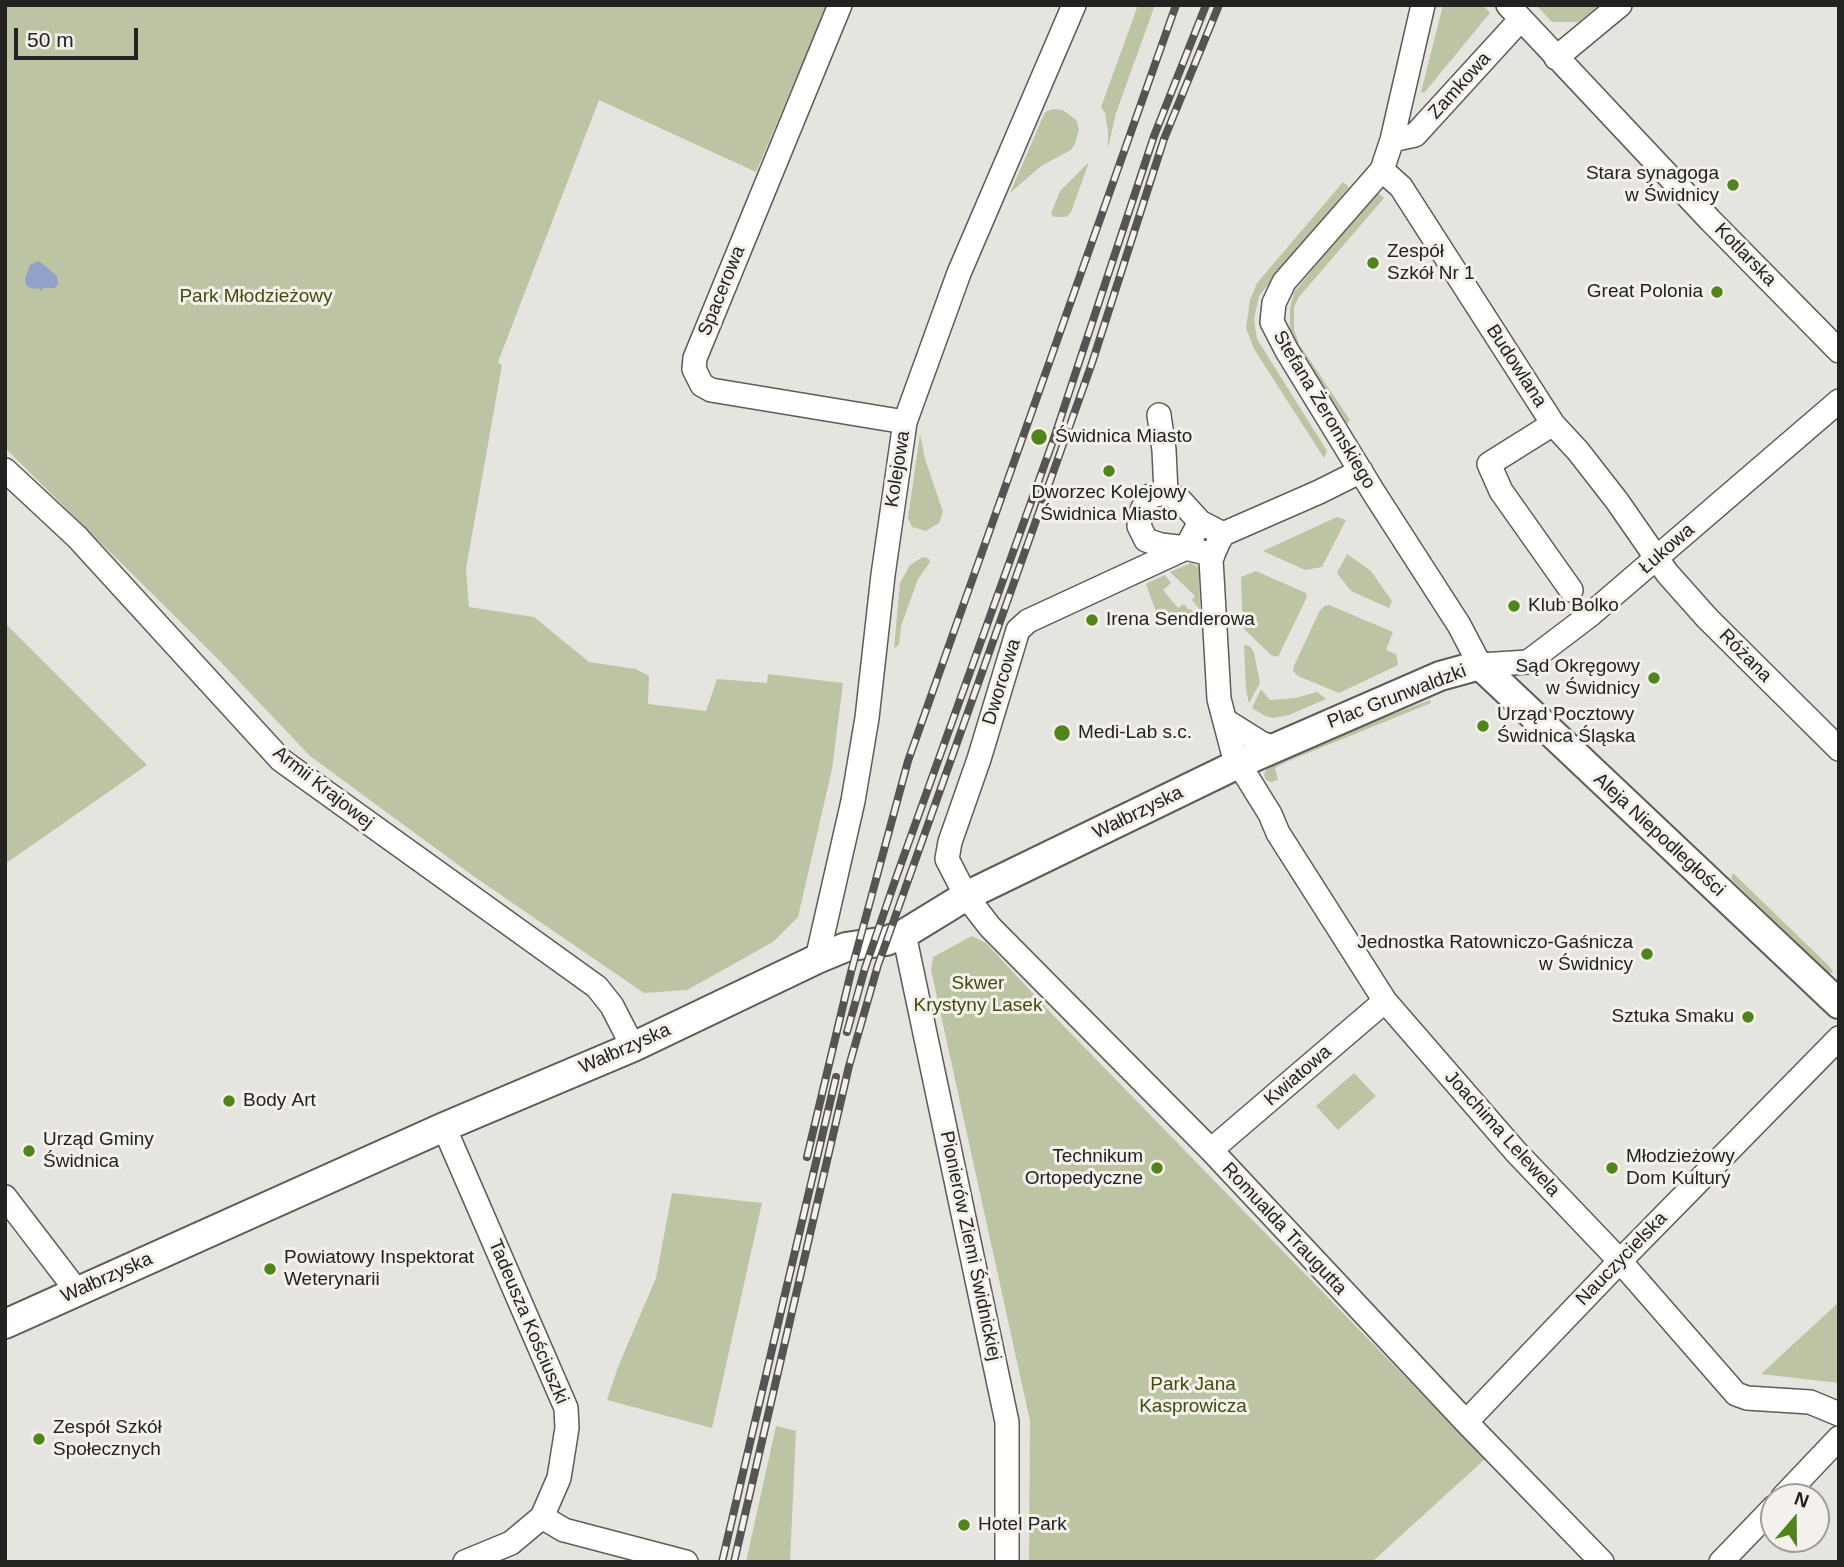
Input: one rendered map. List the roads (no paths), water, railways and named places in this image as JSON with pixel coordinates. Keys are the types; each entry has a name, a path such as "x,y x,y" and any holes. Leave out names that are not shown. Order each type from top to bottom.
{"main road":[{"name":"Plac Grunwaldzki","path":"1238,764 1440,676 1480,665"},
{"name":"Aleja Niepodległości","path":"1480,665 1839,1004"},
{"name":"Wałbrzyska","path":"5,1324 444,1127 633,1047 817,959 845,947 886,941 904,934 966,896 1238,764"}],"street":[{"name":"Spacerowa","path":"839,5 695,358 694,369 702,385 711,390 905,422"},
{"name":"Kolejowa","path":"817,959 853,801 865,729 905,422 959,274 1074,5"},
{"name":"Stefana Żeromskiego","path":"1423,5 1392,140 1382,170 1284,282 1274,303 1272,323 1361,471 1459,625"},
{"path":"1556,58 1620,5"},
{"name":"Zamkowa","path":"1392,140 1415,135 1514,12"},
{"name":"Kotlarska","path":"1514,12 1839,351"},
{"name":"Budowlana","path":"1382,170 1401,187 1553,424 1578,451 1657,558"},
{"name":"Łukowa","path":"1480,665 1528,662 1581,603 1657,558 1839,401"},
{"path":"1159,415 1166,493"},
{"path":"1553,424 1489,464 1501,491 1581,603"},
{"name":"Armii Krajowej","path":"5,470 77,537 281,760 597,986 612,1006 633,1047"},
{"path":"1238,764 1219,699 1218,544 1180,500 1166,493 1150,496 1142,510 1139,526 1146,540 1186,548 1218,544 1361,471"},
{"path":"1186,548 1200,522"},
{"name":"Dworcowa","path":"966,896 947,859 950,842 1018,630 1028,621 1186,548"},
{"name":"Różana","path":"1657,558 1700,611 1839,749"},
{"name":"Plac Grunwaldzki","path":"1459,625 1480,665"},
{"path":"1226,721 1274,748"},
{"name":"Joachima Lelewela","path":"1238,764 1270,814 1278,834 1384,1001 1516,1152 1620,1261 1736,1394 1747,1398 1810,1402 1839,1414"},
{"name":"Romualda Traugutta","path":"966,896 990,927 1211,1150 1466,1422 1602,1562"},
{"name":"Pionierów Ziemi Świdnickiej","path":"904,934 1007,1423 1007,1562"},
{"name":"Kwiatowa","path":"1211,1150 1384,1001"},
{"name":"Nauczycielska","path":"1466,1422 1839,1038"},
{"name":"Tadeusza Kościuszki","path":"444,1127 566,1408 567,1428 559,1478 542,1517 511,1543 465,1562"},
{"path":"5,1197 69,1295"},
{"path":"5,1218 69,1295"},
{"path":"1796,1483 1839,1438"},
{"path":"542,1517 564,1530 686,1562"},
{"path":"1721,1562 1760,1522"}],"water":[{"path":"39,261 57,276 58,284 55,288 43,288 41,291 26,285 25,279 30,265"}],"railway":[{"path":"807,1157 851,972 908,761 1176,5"},
{"path":"847,1032 865,968 1053,441 1154,136 1206,5"},
{"path":"734,1562 849,1066 878,965 1092,363 1164,139 1219,5"},
{"path":"722,1562 836,1077"}],"place":[{"name":"Stara synagoga w Świdnicy","path":"1733,185"},
{"name":"Zespół Szkół Nr 1","path":"1373,263"},
{"name":"Great Polonia","path":"1717,292"},
{"name":"Świdnica Miasto","path":"1039,437"},
{"name":"Dworzec Kolejowy Świdnica Miasto","path":"1109,471"},
{"name":"Klub Bolko","path":"1514,606"},
{"name":"Irena Sendlerowa","path":"1092,620"},
{"name":"Sąd Okręgowy w Świdnicy","path":"1654,678"},
{"name":"Urząd Pocztowy Świdnica Śląska","path":"1483,726"},
{"name":"Medi-Lab s.c.","path":"1062,733"},
{"name":"Jednostka Ratowniczo-Gaśnicza w Świdnicy","path":"1647,954"},
{"name":"Sztuka Smaku","path":"1748,1017"},
{"name":"Body Art","path":"229,1101"},
{"name":"Urząd Gminy Świdnica","path":"29,1151"},
{"name":"Technikum Ortopedyczne","path":"1157,1168"},
{"name":"Młodzieżowy Dom Kultury","path":"1612,1168"},
{"name":"Powiatowy Inspektorat Weterynarii","path":"270,1269"},
{"name":"Zespół Szkół Społecznych","path":"39,1439"},
{"name":"Hotel Park","path":"964,1525"}],"park label":[{"name":"Park Młodzieżowy","path":"256,297"},
{"name":"Skwer Krystyny Lasek","path":"978,995"},
{"name":"Park Jana Kasprowicza","path":"1193,1396"}]}
